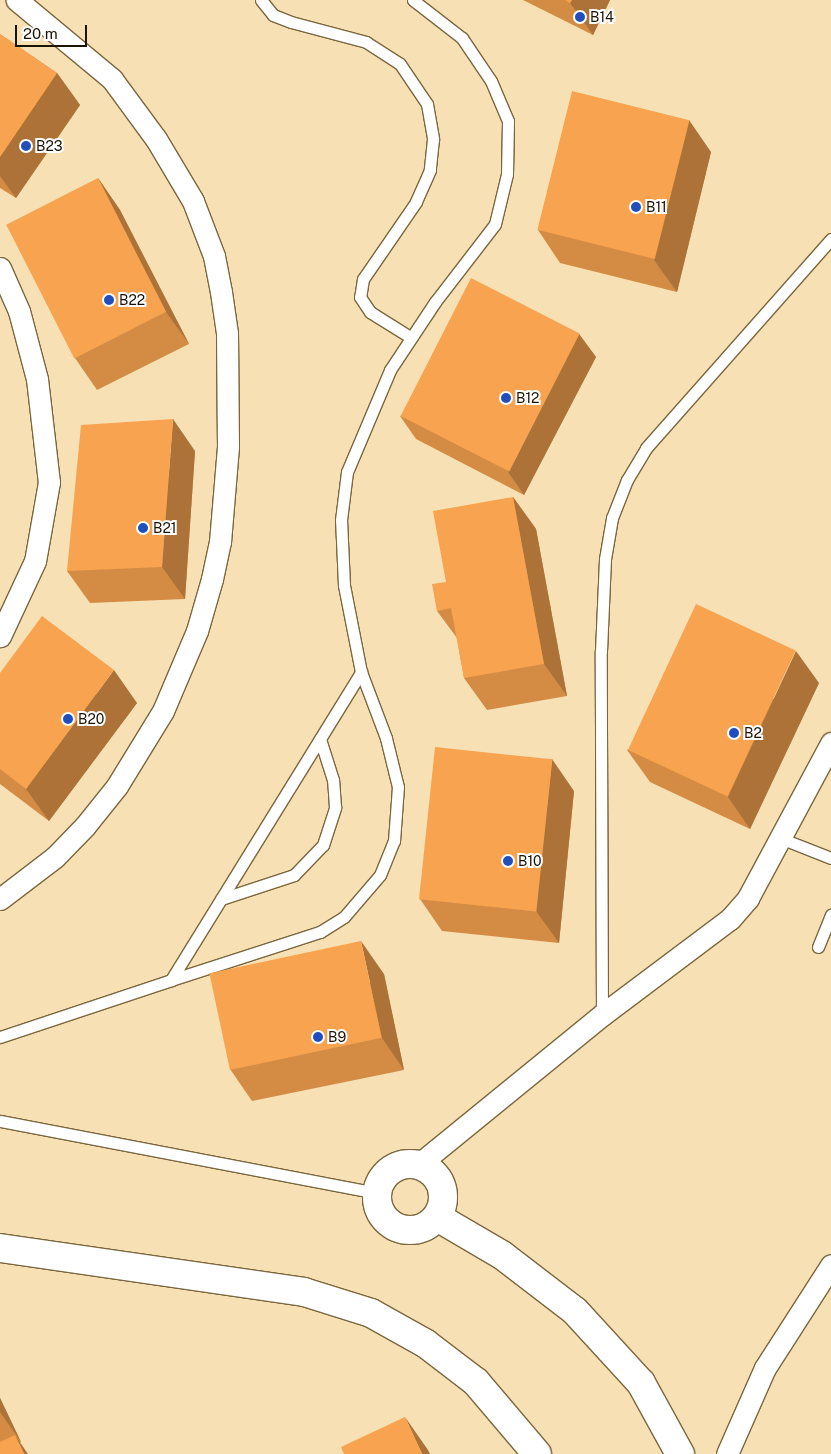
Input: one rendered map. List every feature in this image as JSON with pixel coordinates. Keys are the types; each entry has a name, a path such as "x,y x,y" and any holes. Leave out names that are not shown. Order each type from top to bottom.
{"street":[{"path":"0,899 55,857 85,826 126,772 163,711 197,631 212,579 228,447 227,333 222,292 205,228 193,201 156,139 112,79 18,0"},
{"path":"0,268 19,311 37,380 49,482 35,561 0,636"},
{"path":"418,1165 432,1173 441,1186 443,1197 437,1217 419,1229 398,1228 381,1214 376,1193 380,1182 396,1167 418,1165 602,1015 730,919 748,898 831,743"},
{"path":"437,1217 502,1255 575,1311 640,1383 680,1454"},
{"path":"0,1248 304,1292 371,1313 425,1343 476,1382 537,1454"},
{"path":"728,1454 765,1368 831,1265"}],"lane":[{"path":"261,0 273,15 373,46 400,64 427,104 433,139 430,170 416,202 363,279 360,297 370,312 410,337"},
{"path":"0,1037 320,932 344,917 380,875 394,841 398,787 386,738 362,672 344,585 343,491 370,411 410,337 495,224 505,192 508,121 490,81 462,38 413,0"},
{"path":"602,1015 601,651 605,559 612,518 627,480 652,440 831,239"},
{"path":"171,980 362,672"},
{"path":"221,899 294,875 323,846 335,806 333,780 320,739"},
{"path":"780,838 831,858"},
{"path":"818,947 831,915"},
{"path":"0,1121 376,1193"}],"building":[{"path":"0,34 57,73 0,157"},
{"name":"B11","path":"572,91 689,120 655,259 537,230"},
{"name":"B22","path":"98,178 166,312 74,358 6,225"},
{"name":"B12","path":"471,278 580,333 509,471 401,416"},
{"path":"173,419 162,567 67,571 81,425"},
{"path":"513,497 544,664 464,678 451,608 437,611 432,584 446,582 433,511"},
{"name":"B2","path":"696,604 796,650 728,796 628,750"},
{"path":"42,616 114,670 26,789 0,769 0,673"},
{"name":"B10","path":"435,747 552,759 536,911 419,899"},
{"path":"361,941 382,1038 230,1070 209,973"},
{"path":"405,1417 422,1454 344,1454 341,1447"},
{"path":"15,1435 24,1454 0,1454 0,1442"}],"place":[{"name":"B14","path":"580,17"},
{"name":"B23","path":"26,146"},
{"name":"B11","path":"636,207"},
{"name":"B22","path":"109,300"},
{"name":"B12","path":"506,398"},
{"name":"B21","path":"143,528"},
{"name":"B20","path":"68,719"},
{"name":"B2","path":"734,733"},
{"name":"B10","path":"508,861"},
{"name":"B9","path":"318,1037"}]}
